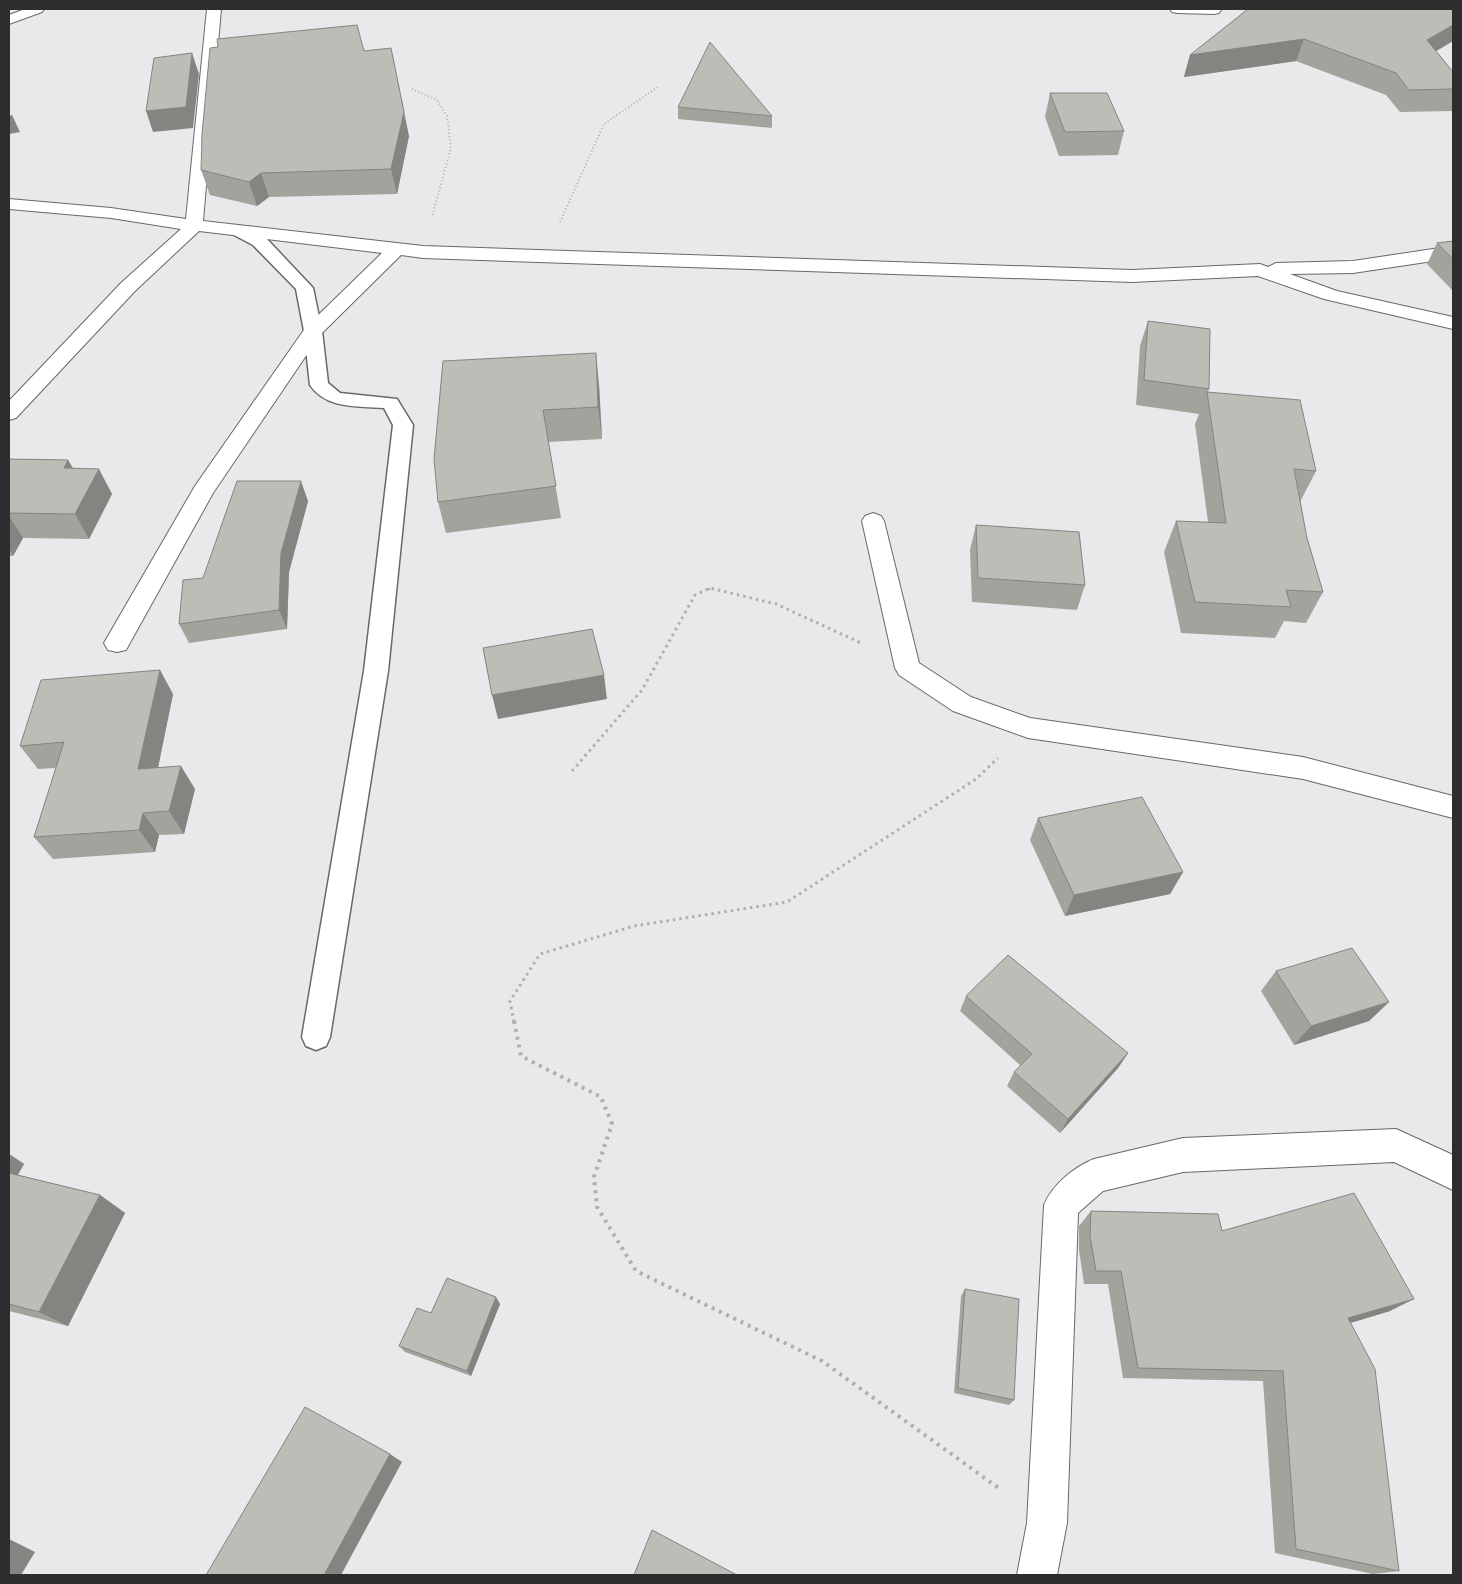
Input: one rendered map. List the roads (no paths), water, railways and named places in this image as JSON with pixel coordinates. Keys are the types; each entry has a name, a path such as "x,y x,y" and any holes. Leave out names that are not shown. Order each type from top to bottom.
{"street":[{"path":"9,20 36,9"},
{"path":"9,413 128,287 194,226 214,9"},
{"path":"1177,9 1214,10"},
{"path":"9,204 110,213 240,232 423,252 1132,276 1353,267 1453,252"},
{"path":"118,643 204,491 313,331 397,249"},
{"path":"1260,270 1331,295 1453,323"},
{"path":"873,521 908,668 962,704 1028,728 1303,768 1453,807"},
{"path":"1037,1575 1047,1523 1061,1205 1094,1176 1183,1155 1396,1145 1453,1173"}],"lane":[{"path":"240,232 259,241 304,288 313,331 319,386 335,398 390,403 403,425 376,671 316,1037"}]}
